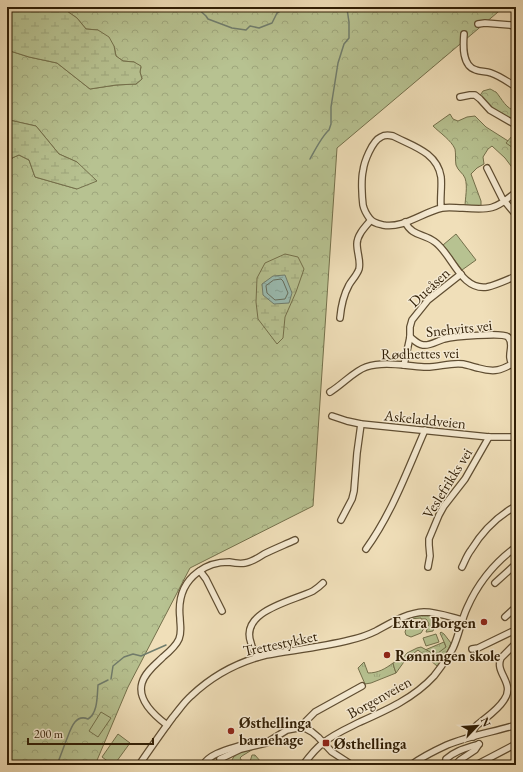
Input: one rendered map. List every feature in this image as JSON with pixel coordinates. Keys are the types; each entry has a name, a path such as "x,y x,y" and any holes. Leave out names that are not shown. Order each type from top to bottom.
{"street":[{"path":"478,24 510,24 516,29"},
{"path":"464,34 463,45 468,64 471,68 477,71 496,74 516,87"},
{"path":"460,97 470,95 477,97 490,110 516,125"},
{"path":"441,208 441,175 435,161 427,153 388,135 380,137 365,161 362,173 364,206 366,213 371,220 378,224 391,226 399,224 441,208 482,210 505,202 516,192"},
{"path":"487,168 505,202 516,215"},
{"path":"340,318 344,295 349,285 357,275 359,268 358,238 371,220"},
{"name":"Dueåsen","path":"405,222 408,228 414,233 430,238 440,246 461,274 471,284 486,287 516,276"},
{"name":"Dueåsen","path":"404,365 412,320 428,300 461,274"},
{"name":"Snehvits vei","path":"410,337 416,343 423,345 454,337 504,335 508,337 510,341 510,359 514,363"},
{"name":"Rødhettes vei","path":"330,392 365,368 390,364 425,368 452,364 464,364 487,370 497,370 514,363"},
{"name":"Askeladdveien","path":"332,416 347,422 361,424 489,437 516,437"},
{"path":"341,520 353,495 356,453 361,424"},
{"path":"366,549 387,515 425,430"},
{"name":"Veslefrikks vei","path":"428,567 430,556 428,545 429,539 439,515 444,506 465,479 489,437"},
{"path":"462,567 470,550 495,520 516,506"},
{"path":"167,725 157,717 148,706 142,694 142,683 150,670 174,647 180,638 181,627 179,601 184,588 194,576 205,567 222,562 244,563 294,540"},
{"name":"Borgenveien","path":"303,765 309,756 324,742 338,733 405,700 434,676 446,660 454,644 462,620 473,595 481,582 499,560 516,548"},
{"path":"495,583 516,564"},
{"path":"200,571 206,579 222,611"},
{"path":"258,657 252,648 249,637 250,630 255,620 264,611 312,591 323,583"},
{"path":"505,617 516,607"},
{"name":"Trettestykket","path":"139,765 167,725 190,697 220,673 235,666 258,657 350,640 368,634 397,619 415,613 435,613 462,620"},
{"path":"472,648 478,648 516,631"},
{"path":"473,737 473,731 476,726 501,704 507,694 508,687 499,666 504,655 516,643"},
{"path":"504,655 510,653 516,648"},
{"path":"303,727 308,718 322,708 362,686"},
{"path":"411,765 432,752 448,745 516,725"},
{"path":"220,759 241,749 266,743 287,730 303,727 324,742 332,752 352,765"},
{"path":"203,765 205,761 213,756 246,744 257,742 266,743"},
{"path":"445,764 446,759 460,750 479,744 475,750 455,765"},
{"path":"476,765 516,744"}],"green space":[{"path":"7,7 61,7 77,18 86,29 98,30 109,37 114,46 116,56 123,61 134,62 141,66 140,72 142,79 136,84 90,89 57,63 29,57 7,50"},
{"path":"61,7 340,7 345,10 352,9 355,12 361,7 504,7 337,148 313,506 190,568 128,687 95,765 7,765 7,538 9,539 12,536 7,528 7,168 12,158 19,155 29,160 35,177 77,189 77,162 59,154 36,126 9,120 7,122 7,50 29,57 57,63 90,89 136,84 142,79 140,72 141,67 134,62 123,61 116,56 114,46 98,30 86,29 77,18"},
{"path":"490,89 496,92 507,106 516,111 516,123 498,114 479,97 483,91"},
{"path":"450,114 453,119 458,121 467,117 475,116 486,127 516,146 516,171 492,146 483,157 484,164 471,174 481,201 481,208 465,207 466,181 456,165 455,149 433,126"},
{"path":"9,120 36,126 59,154 77,162 97,181 77,189 35,177 29,160 19,155 12,158 7,168 7,122"},
{"path":"512,136 516,139 516,150 506,143"},
{"path":"456,234 476,260 462,270 443,245"},
{"path":"285,254 298,257 304,269 285,317 283,338 277,344 258,319 256,302 257,278 265,263"},
{"path":"426,614 437,618 433,618 431,627 434,628 433,631 426,632 429,624 426,619 409,619 409,622 407,623 408,617"},
{"path":"421,621 425,622 426,625 421,633 411,637 406,635 405,632 407,626 421,625"},
{"path":"441,632 451,643 445,657 437,666 418,650 406,659 396,673 393,663 403,658 407,653 421,647 434,654 446,647 440,633"},
{"path":"436,634 439,642 426,646 423,638"},
{"path":"444,642 446,647 441,652 434,654 425,650"},
{"path":"364,662 368,673 381,670 393,663 396,673 365,684 358,668"},
{"path":"101,712 111,718 98,737 89,731"},
{"path":"118,734 130,743 113,765 102,757"},
{"path":"254,748 240,758 242,761 240,765 229,765 236,753"},
{"path":"252,755 255,755 261,762 264,762 263,765 249,765"}],"water":[{"path":"285,275 292,293 289,303 274,304 263,295 262,284 273,276"}],"waterway":[{"path":"196,7 208,19 232,28 246,30 250,26 259,28 272,23 277,13 285,8 291,7"},
{"path":"310,159 321,139 329,130 331,124 331,107 338,63 344,44 349,38 347,9"},
{"path":"111,679 113,666 124,657 133,654 141,656 166,645"},
{"path":"57,765 73,724 79,719 88,719 94,713 98,685 108,680"},
{"path":"7,761 15,765"}],"place":[{"name":"Extra Borgen","path":"484,622"},
{"name":"Rønningen skole","path":"387,655"},
{"name":"Østhellinga barnehage","path":"231,731"},
{"name":"Østhellinga","path":"326,743"}]}
